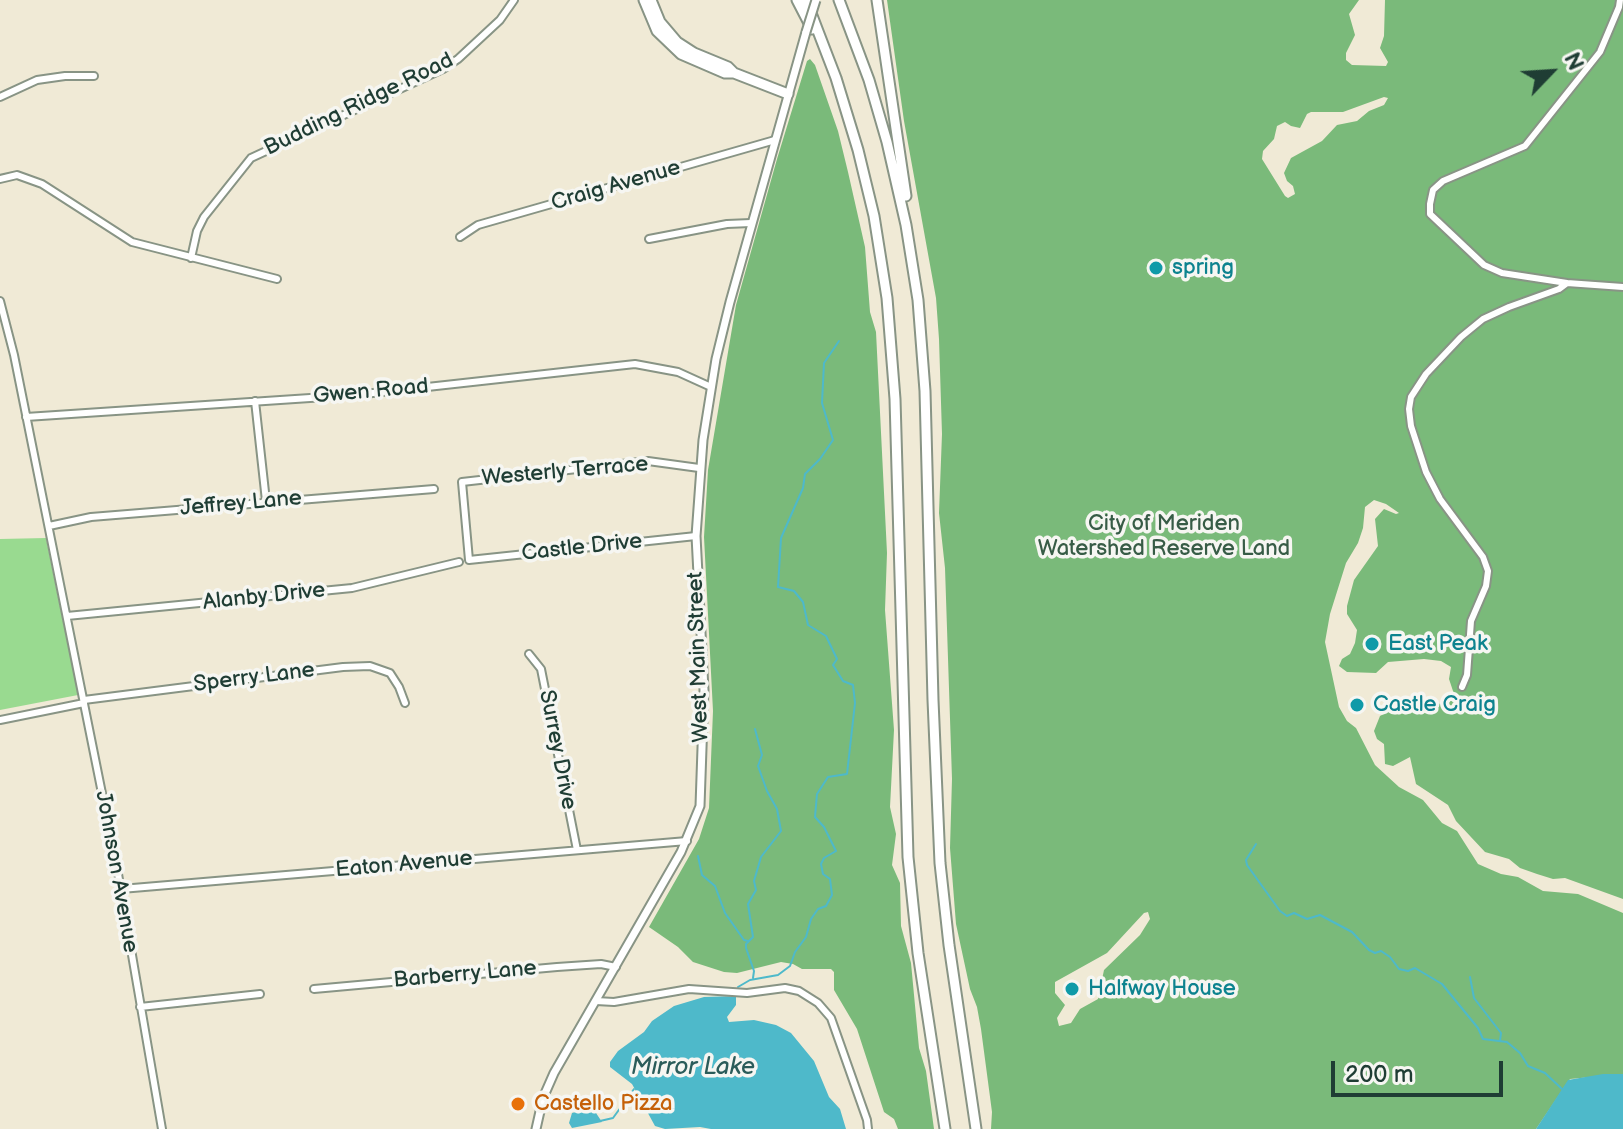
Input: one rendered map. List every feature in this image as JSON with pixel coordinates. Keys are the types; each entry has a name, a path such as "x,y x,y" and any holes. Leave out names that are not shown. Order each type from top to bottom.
{"highway":[{"path":"644,0 654,27 673,48 696,62 726,74 734,73"},
{"path":"651,0 660,22 677,42 728,67 734,73 788,94"},
{"path":"797,0 832,67"},
{"path":"806,0 832,67 868,189 884,273 895,399 908,857 918,953 945,1129"},
{"path":"839,0 882,123 910,243 924,364 940,863 976,1129"},
{"path":"877,0 910,217 910,243"}],"main road":[{"name":"West Main Street","path":"536,1129 548,1085 687,841 700,806 704,725 696,536 699,468 722,331 816,0"}],"street":[{"name":"Budding Ridge Road","path":"191,258 197,231 204,217 251,158 443,69 491,28 514,0"},
{"path":"1620,0 1600,52 1525,146 1443,181 1433,190 1430,214 1484,265 1502,273 1567,283 1623,287"},
{"path":"0,97 37,80 94,76"},
{"name":"Craig Avenue","path":"460,237 478,225 775,140"},
{"path":"0,179 17,175 42,184 132,242 277,279"},
{"path":"649,239 727,224 751,223"},
{"path":"1462,687 1467,675 1471,621 1487,581 1488,566 1432,486 1413,434 1409,404 1426,374 1483,319 1567,283"},
{"name":"Johnson Avenue","path":"0,301 14,355 121,889 162,1129"},
{"name":"Gwen Road","path":"26,417 355,395 635,364 678,372 711,387"},
{"path":"255,401 266,501"},
{"name":"Westerly Terrace","path":"469,560 462,482 648,461 699,468"},
{"name":"Jeffrey Lane","path":"49,526 91,517 434,489"},
{"name":"Castle Drive","path":"469,560 696,536"},
{"name":"Alanby Drive","path":"67,616 352,588 459,562"},
{"name":"Surrey Drive","path":"529,654 541,669 577,850"},
{"name":"Sperry Lane","path":"0,720 84,701 343,667 370,666 385,670 395,679 405,703"},
{"name":"Eaton Avenue","path":"121,889 687,841"},
{"name":"Barberry Lane","path":"314,989 557,967 601,964 616,967"},
{"path":"596,1001 614,1002 689,989 747,993 785,988 799,991 818,1003 831,1018 868,1129"},
{"path":"140,1007 260,994"}],"green space":[{"name":"City of Meriden Watershed Reserve Land","path":"887,0 1359,0 1349,14 1355,35 1346,60 1352,65 1386,66 1388,62 1380,48 1384,36 1385,0 1623,0 1623,899 1565,878 1553,879 1537,874 1520,868 1509,859 1485,852 1456,821 1448,805 1416,784 1410,757 1393,766 1385,764 1384,744 1377,739 1374,731 1380,716 1395,708 1448,703 1455,697 1449,679 1451,667 1441,661 1388,662 1376,673 1347,672 1339,666 1355,643 1357,630 1347,614 1347,606 1354,580 1378,546 1375,519 1384,509 1399,513 1386,504 1374,500 1365,507 1363,528 1346,563 1325,642 1339,707 1347,721 1356,728 1375,765 1399,787 1423,800 1442,823 1457,831 1478,864 1501,874 1518,877 1543,891 1578,894 1623,913 1623,1074 1570,1079 1536,1129 991,1129 992,1112 981,1029 956,924 950,848 952,779 945,568 939,513 942,434 939,339 936,298 904,121","holes":["1388,98 1384,105 1369,111 1357,121 1337,125 1322,141 1291,158 1284,173 1295,194 1288,198 1285,196 1262,159 1263,151 1274,139 1277,126 1285,122 1300,128 1311,112 1343,112","1148,912 1150,919 1140,935 1104,970 1098,999 1080,1009 1071,1023 1059,1026 1057,1018 1065,1005 1055,993 1055,982 1107,953"]},
{"path":"810,59 815,65 838,131 848,172 865,247 870,312 876,332 887,553 885,610 894,730 890,807 896,834 892,865 900,883 901,926 911,963 919,1048 926,1071 934,1129 898,1129 894,1119 884,1112 857,1029 834,990 834,972 831,969 802,969 781,962 737,973 724,972 693,962 678,947 649,927 699,839 709,808 713,711 704,537 708,470 736,305 777,159"},
{"path":"46,538 78,695 0,710 0,539"}],"water":[{"name":"Mirror Lake","path":"736,996 736,1005 727,1017 729,1022 754,1020 776,1025 791,1033 814,1061 829,1097 840,1109 846,1129 665,1129 655,1126 632,1084 610,1067 610,1062 652,1021 674,1006 704,997"},
{"path":"1623,1074 1623,1129 1536,1129 1568,1080"},
{"path":"586,1109 596,1113 602,1122 572,1128 569,1123 572,1113"}],"waterway":[{"path":"738,987 750,980 778,975 790,966 806,937 811,919 818,909 826,906 832,895 830,879 823,874 821,864 824,858 836,851 824,827 815,817 817,794 828,777 847,774 855,703 853,685 843,681 833,665 837,659 826,636 808,625 803,602 794,591 778,587 781,538 803,488 805,474 833,440 822,403 824,363 839,341"},
{"path":"753,978 754,971 746,948 753,937 748,904 756,890 754,881 761,857 781,831 777,809 758,766 762,755 755,729"},
{"path":"1256,844 1246,860 1247,865 1280,911 1287,916 1294,913 1307,919 1320,915 1352,932 1369,950 1375,953 1381,951 1390,957 1399,969 1408,971 1415,968 1442,984 1478,1028 1483,1039 1507,1042 1520,1053 1528,1066 1545,1073 1562,1089"},
{"path":"698,856 702,875 715,886 725,913 744,940 748,941"},
{"path":"1470,977 1474,998 1501,1033 1500,1041"},
{"path":"600,1121 613,1118 634,1089"}],"place":[{"name":"spring","path":"1156,268"},
{"name":"East Peak","path":"1372,644"},
{"name":"Castle Craig","path":"1357,705"},
{"name":"Halfway House","path":"1072,989"},
{"name":"Castello Pizza","path":"518,1104"}]}
